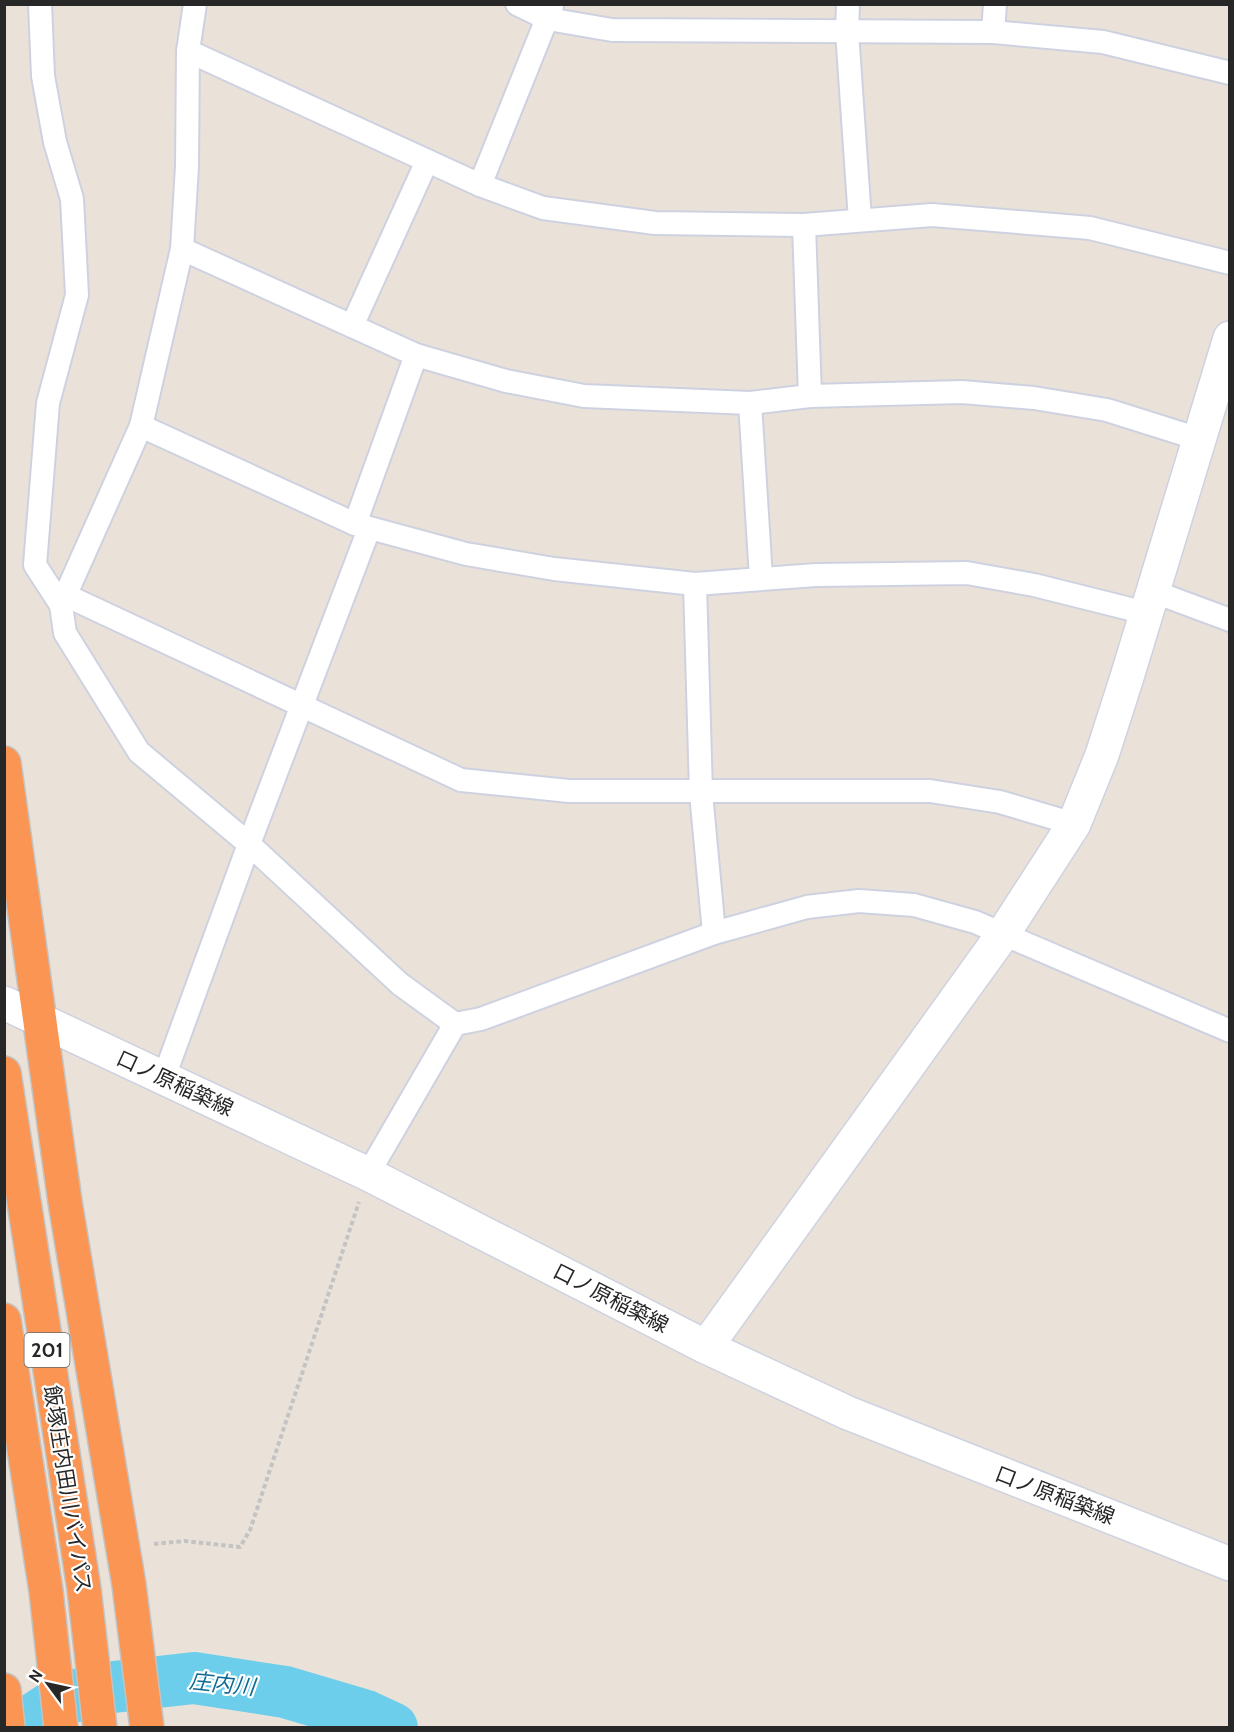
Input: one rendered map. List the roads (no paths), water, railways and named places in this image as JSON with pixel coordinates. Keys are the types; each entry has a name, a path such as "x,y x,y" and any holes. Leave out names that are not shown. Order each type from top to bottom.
{"highway":[{"path":"4,763 65,1202 129,1585 147,1728"},
{"name":"飯塚庄内田川バイパス","path":"4,1073 84,1589 100,1728"},
{"name":"飯塚庄内田川バイパス","path":"4,1320 46,1591 62,1728"},
{"path":"4,1690 8,1728"}],"main road":[{"path":"706,1347 1004,934 1074,824 1102,755 1230,339"},
{"name":"口ノ原稲築線","path":"4,1003 368,1174 706,1347 848,1413 1230,1564"}],"street":[{"path":"40,4 43,76 55,142 72,199 77,295 48,403 34,565 63,600 301,704 461,780 569,791 701,793 930,791 1000,802 1074,824"},
{"path":"195,4 188,51 187,166 182,249 141,426 63,600 65,633 139,752 249,844 400,984 454,1024 481,1019 714,933 807,907 859,901 914,905 975,922 1230,1031"},
{"path":"517,4 612,30 993,32 1103,42 1230,74"},
{"path":"848,4 847,32 860,220"},
{"path":"993,32 995,4"},
{"path":"480,185 550,12"},
{"path":"188,51 480,185 543,208 655,224 804,225 932,215 1090,228 1230,263"},
{"path":"352,326 427,161"},
{"path":"804,225 810,396"},
{"path":"182,249 416,355 506,381 584,396 750,403 810,396 962,392 1034,398 1107,410 1199,439"},
{"path":"164,1077 301,704 362,527 416,355"},
{"path":"750,403 760,578"},
{"path":"141,426 362,527 466,554 554,569 695,584 760,578 967,573 1149,602 1230,620"},
{"path":"695,584 701,793 714,933"},
{"path":"368,1174 454,1024"}],"waterway":[{"name":"庄内川","path":"20,1728 63,1700 96,1689 194,1678 285,1692 366,1716 392,1728"}]}
